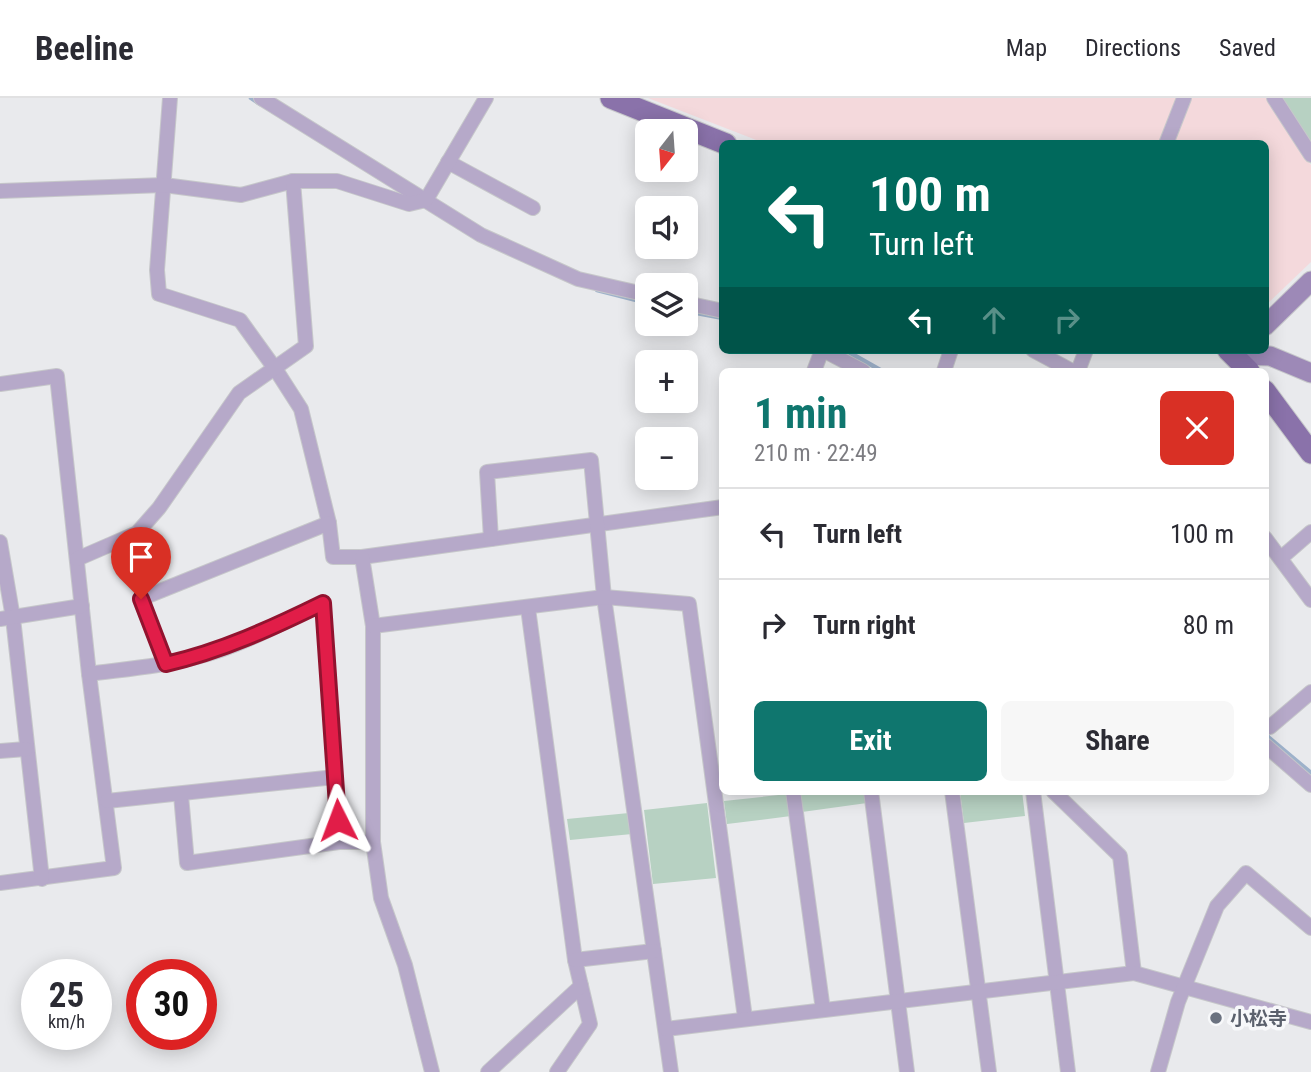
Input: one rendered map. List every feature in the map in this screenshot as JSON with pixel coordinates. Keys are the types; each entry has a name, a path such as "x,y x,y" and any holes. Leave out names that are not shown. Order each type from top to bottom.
{"main road":[{"path":"611,98 719,141"},
{"path":"1269,396 1311,453"}],"street":[{"path":"170,98 157,270 159,295 240,320 276,370 301,409 328,523 332,557 362,557 719,508"},
{"path":"261,98 481,235 578,279 635,292"},
{"path":"0,191 164,185 241,195 293,181 337,181 409,204 426,200 486,98"},
{"path":"1168,140 1184,98"},
{"path":"1274,98 1311,155"},
{"path":"448,162 533,208"},
{"path":"77,559 137,533 159,508 239,393 276,370 306,346 293,181"},
{"path":"1269,322 1311,281"},
{"path":"698,306 719,310"},
{"path":"831,354 857,368"},
{"path":"1040,354 1066,368"},
{"path":"1238,356 1270,356 1311,373"},
{"path":"0,384 57,376 89,674 114,868 0,883"},
{"path":"491,538 488,472 592,460 604,597 671,1072"},
{"path":"166,664 141,599 328,523"},
{"path":"1281,558 1311,532"},
{"path":"1269,543 1311,600"},
{"path":"1,552 6,618 43,879"},
{"path":"362,557 373,626 373,842 381,898 405,965 432,1072"},
{"path":"373,626 604,597 689,604 745,1018"},
{"path":"89,674 166,664 203,656 256,635 323,603 339,842"},
{"path":"6,618 82,606"},
{"path":"527,608 575,960 590,1024 557,1072"},
{"path":"1270,727 1311,692"},
{"path":"1269,748 1311,785"},
{"path":"0,751 26,749"},
{"path":"107,802 335,777"},
{"path":"181,795 187,863 339,842 373,842"},
{"path":"794,795 823,1010"},
{"path":"871,795 907,1072"},
{"path":"953,795 989,1072"},
{"path":"1033,795 1068,1072"},
{"path":"1057,795 1120,856 1135,973"},
{"path":"1158,1072 1178,1002 1217,906 1246,873 1311,928"},
{"path":"575,960 654,951"},
{"path":"666,1029 899,999 1057,984 1135,973 1311,1021"},
{"path":"488,1072 581,986"}],"shaded area":[{"path":"648,98 1266,98 1311,165 1311,262 1269,302 1269,140 756,140"}],"green space":[{"path":"1268,98 1311,98 1311,164"},
{"path":"788,795 791,816 727,824 724,801"},
{"path":"800,795 866,795 867,803 802,812"},
{"path":"960,795 1022,795 1025,816 964,823"},
{"path":"707,803 716,878 653,884 644,810"},
{"path":"629,813 632,834 570,840 567,819"}],"waterway":[{"path":"251,98 260,104"},
{"path":"597,290 635,300"},
{"path":"698,313 719,317"},
{"path":"852,354 877,368"},
{"path":"1269,738 1311,773"}],"place":[{"name":"小松寺","path":"1216,1018"}],"route":[{"path":"141,599 166,664 203,656 256,635 323,603 338,820"}]}
